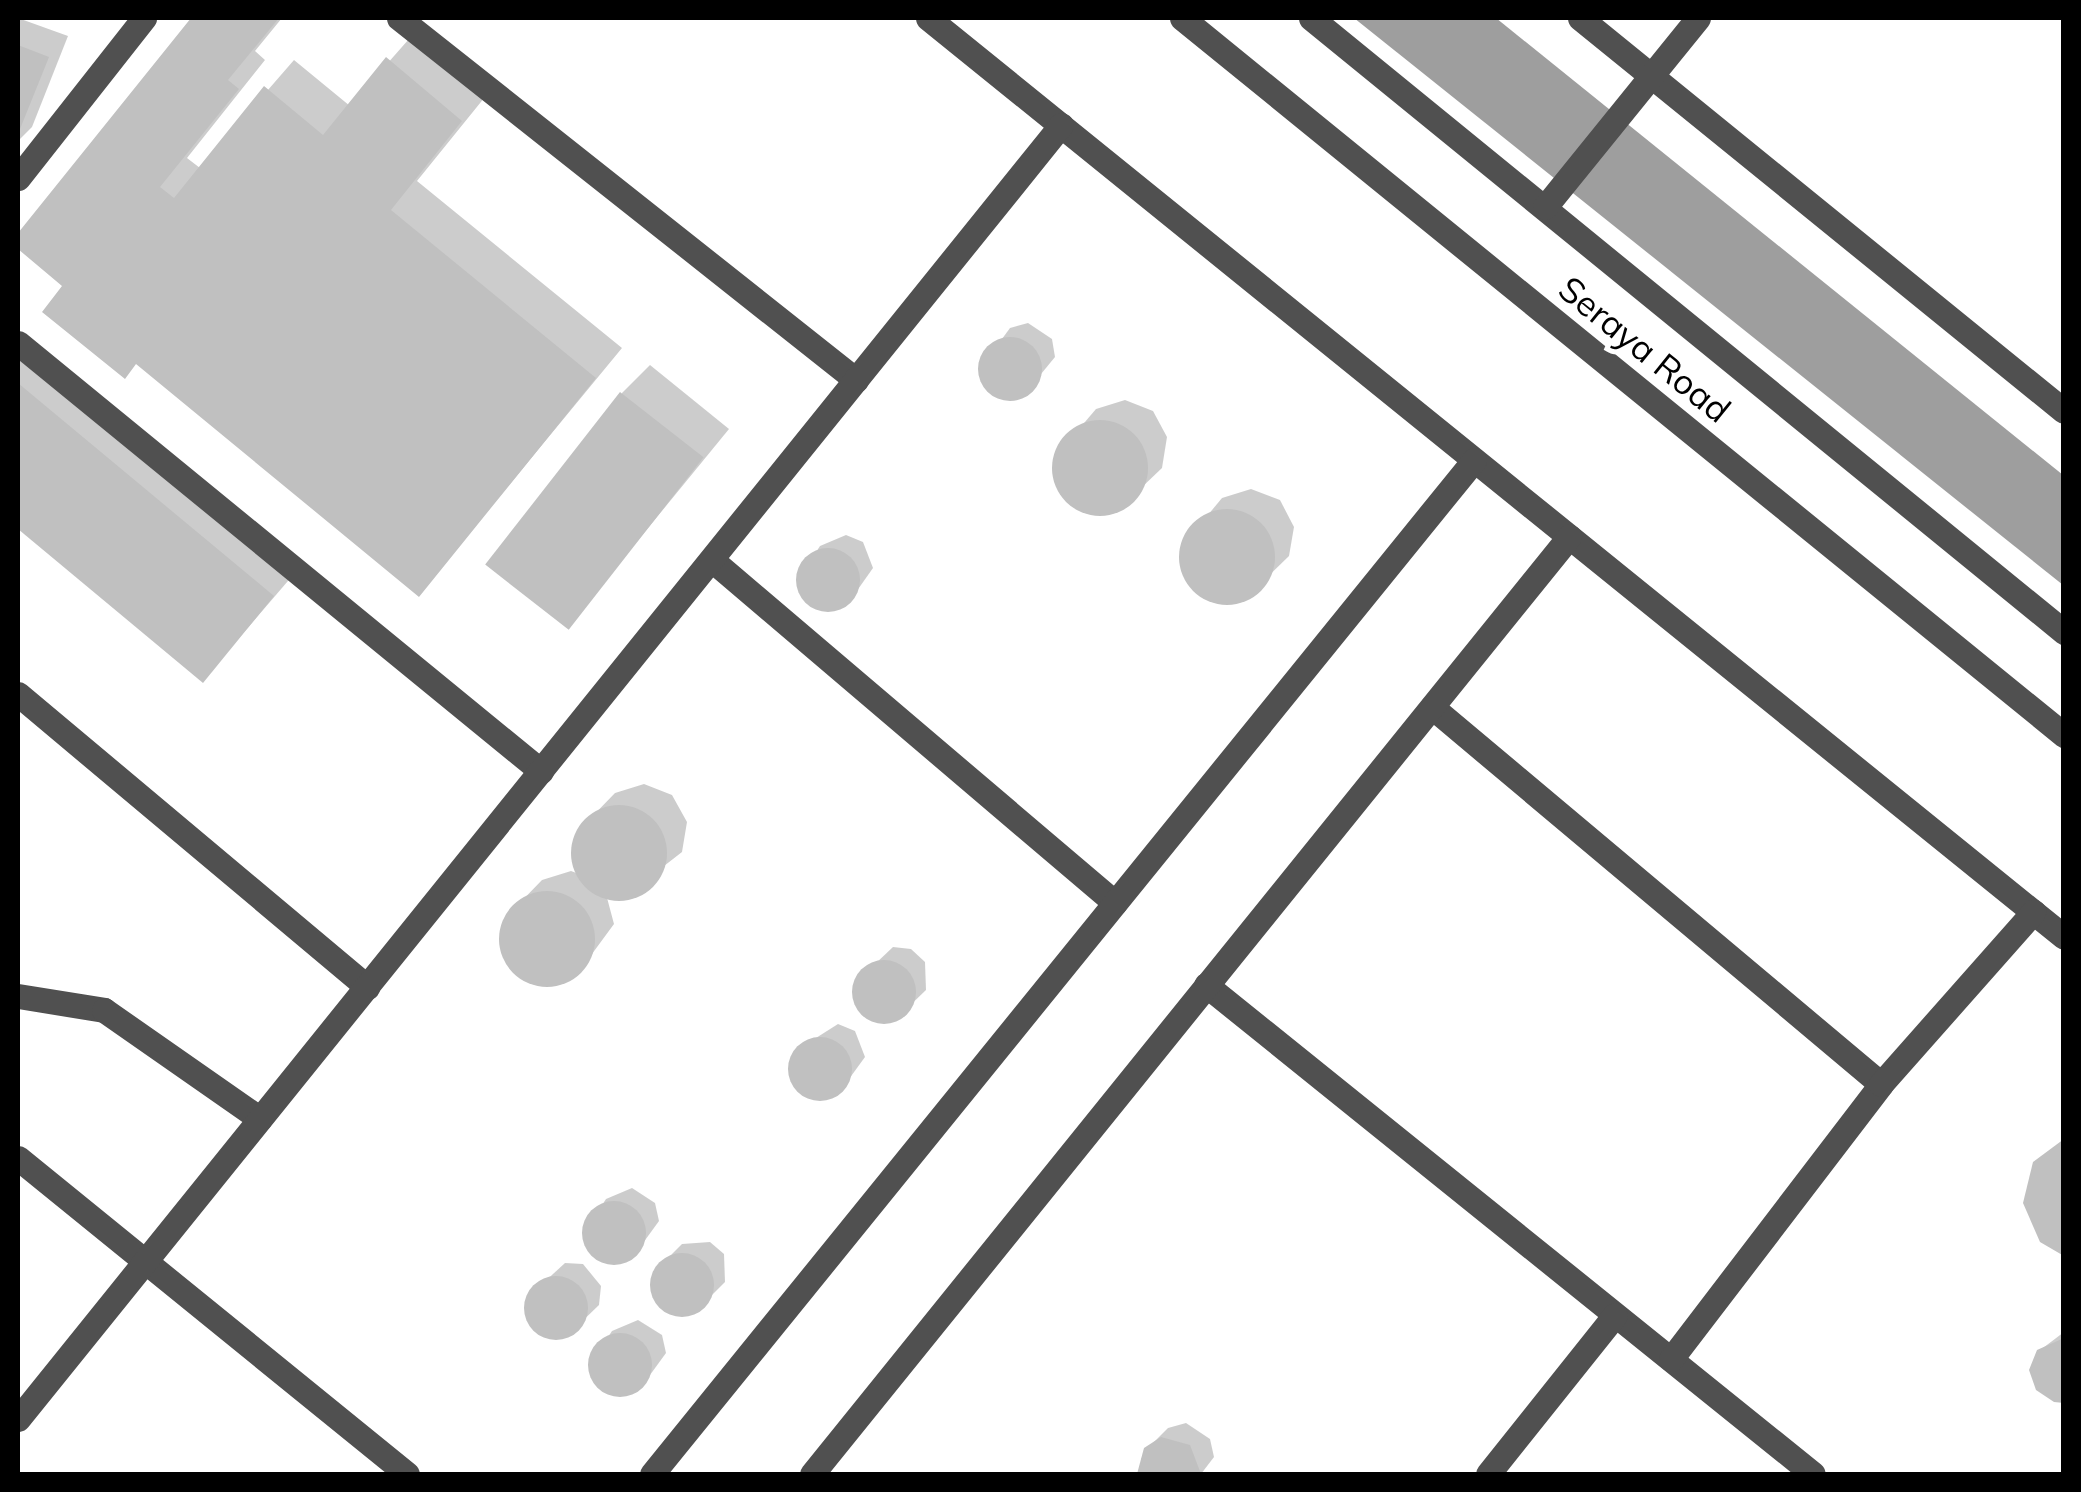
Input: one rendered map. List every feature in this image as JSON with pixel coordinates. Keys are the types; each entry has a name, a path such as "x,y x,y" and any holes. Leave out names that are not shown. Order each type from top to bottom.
{"street":[{"path":"18,178 144,18"},
{"path":"399,18 856,380"},
{"path":"928,18 2064,938"},
{"name":"Seraya Road","path":"1182,18 2064,735"},
{"path":"1311,18 1551,200 2064,632"},
{"path":"1580,18 2064,411"},
{"path":"1551,200 1698,18"},
{"path":"18,1418 1061,125"},
{"path":"18,343 542,772"},
{"path":"652,1474 1474,460"},
{"path":"812,1474 1569,537"},
{"path":"712,560 1114,903"},
{"path":"18,694 366,987"},
{"path":"1432,707 1881,1084"},
{"path":"1671,1360 1881,1084 2033,912"},
{"path":"1206,986 1814,1474"},
{"path":"18,996 104,1010 260,1119"},
{"path":"18,1158 407,1474"},
{"path":"1488,1474 1616,1315"}],"shaded area":[{"path":"1354,18 1496,18 2063,475 2063,585"}],"building":[{"path":"191,18 279,18 228,80 239,89 160,187 174,198 264,86 323,135 386,57 462,121 391,210 596,378 419,597 136,364 125,379 42,312 62,286 18,249 18,233"},
{"path":"18,45 49,57 18,134"},
{"path":"1010,337 1033,346 1042,369 1033,392 1010,401 987,392 978,369 987,346"},
{"path":"18,383 274,596 203,683 18,529"},
{"path":"620,392 704,457 569,630 485,565"},
{"path":"1100,420 1118,424 1134,434 1144,450 1148,468 1144,486 1134,502 1118,512 1100,516 1082,512 1066,502 1056,486 1052,468 1056,450 1066,434 1082,424"},
{"path":"1227,509 1245,513 1261,523 1271,539 1275,557 1271,575 1261,591 1245,601 1227,605 1209,601 1193,591 1183,575 1179,557 1183,539 1193,523 1209,513"},
{"path":"828,548 851,557 860,580 851,603 828,612 805,603 796,580 805,557"},
{"path":"619,805 637,809 653,819 663,835 667,853 663,871 653,887 637,897 619,901 601,897 585,887 575,871 571,853 575,835 585,819 601,809"},
{"path":"547,891 565,895 581,905 591,921 595,939 591,957 581,973 565,983 547,987 529,983 513,973 503,957 499,939 503,921 513,905 529,895"},
{"path":"884,960 907,969 916,992 907,1015 884,1024 861,1015 852,992 861,969"},
{"path":"820,1037 843,1046 852,1069 843,1092 820,1101 797,1092 788,1069 797,1046"},
{"path":"2064,1139 2064,1256 2040,1242 2023,1203 2033,1162"},
{"path":"614,1201 637,1210 646,1233 637,1256 614,1265 591,1256 582,1233 591,1210"},
{"path":"682,1253 705,1262 714,1285 705,1308 682,1317 659,1308 650,1285 659,1262"},
{"path":"556,1276 579,1285 588,1308 579,1331 556,1340 533,1331 524,1308 533,1285"},
{"path":"620,1333 643,1342 652,1365 643,1388 620,1397 597,1388 588,1365 597,1342"},
{"path":"2064,1338 2064,1403 2054,1402 2036,1390 2029,1370 2037,1350"},
{"path":"1161,1437 1190,1445 1201,1474 1137,1474 1144,1448"}]}
